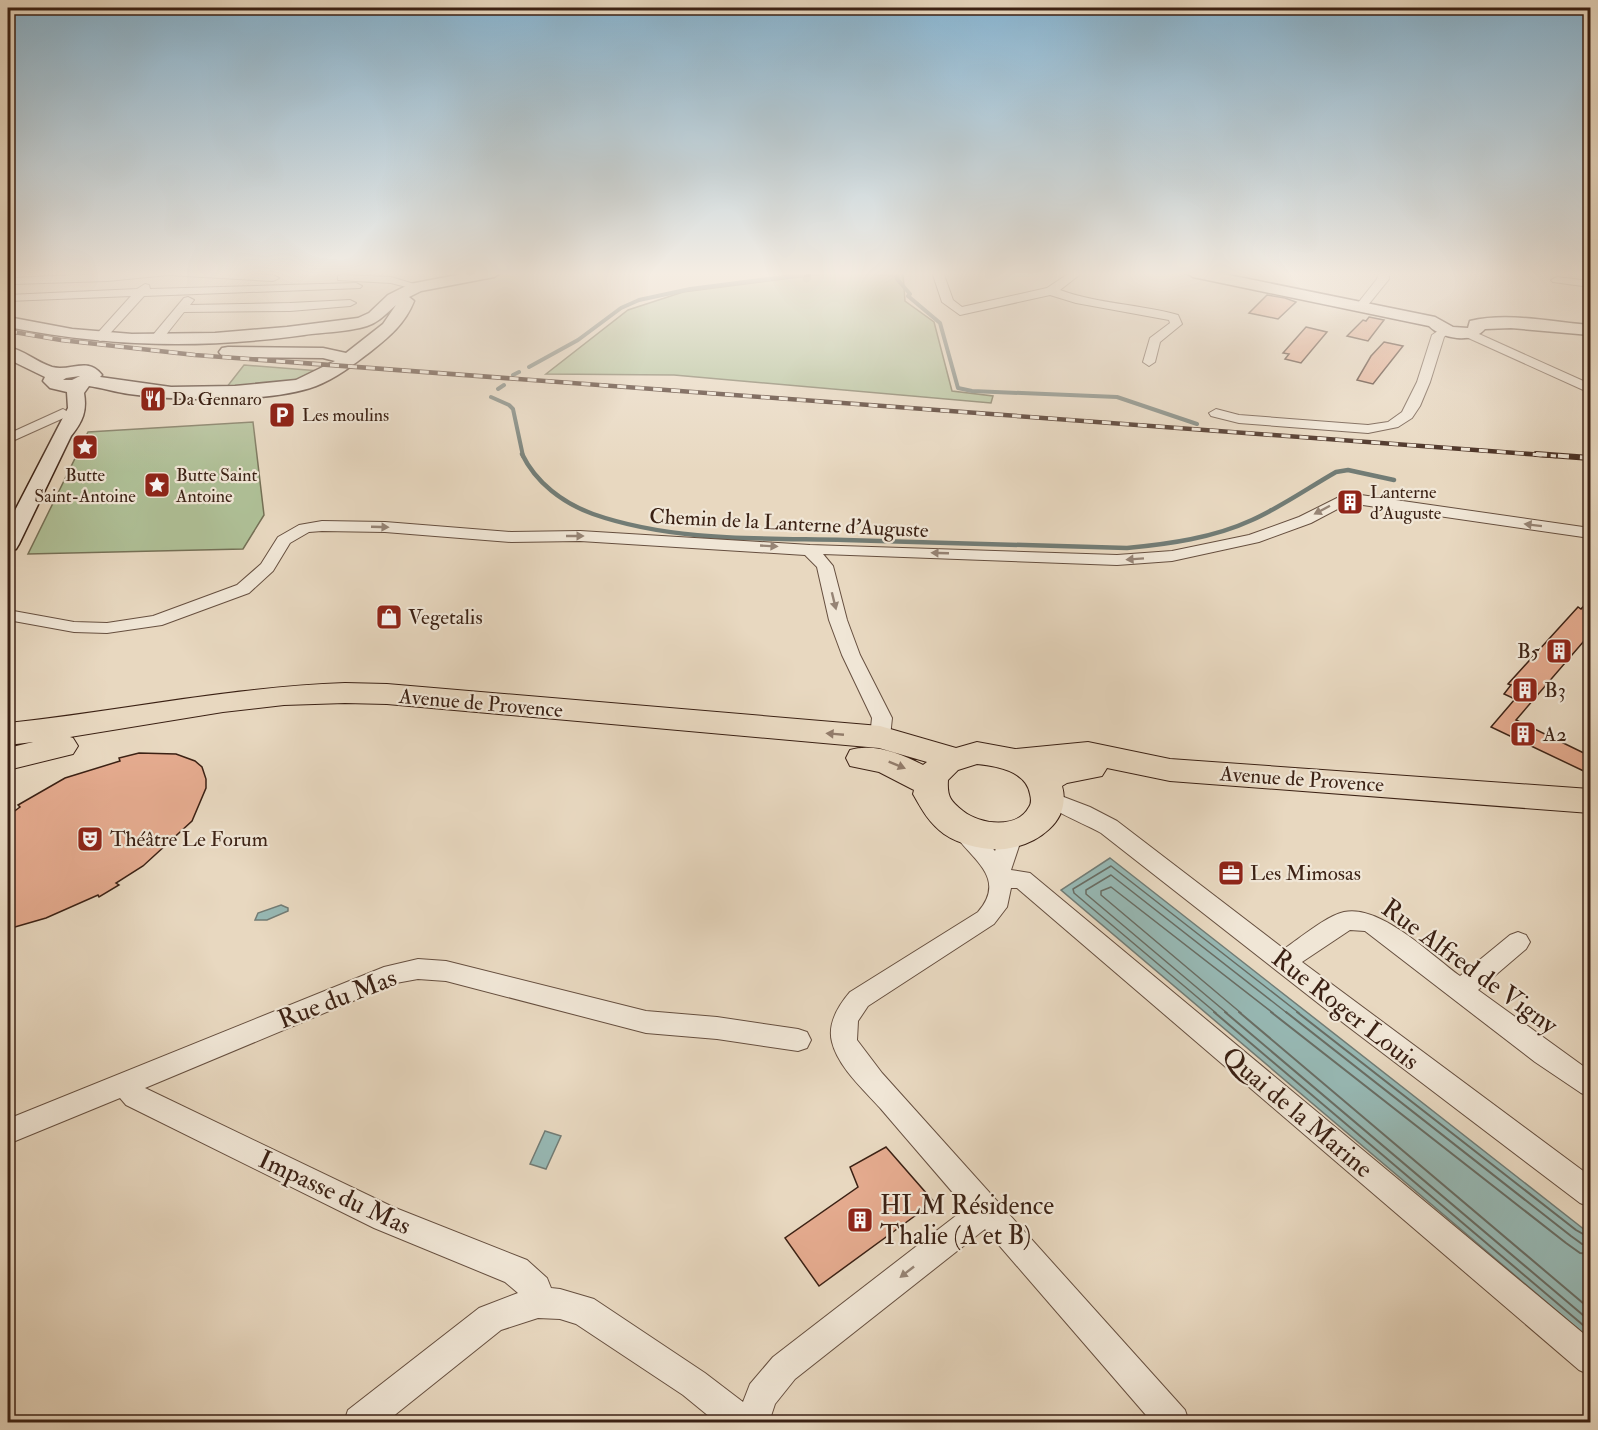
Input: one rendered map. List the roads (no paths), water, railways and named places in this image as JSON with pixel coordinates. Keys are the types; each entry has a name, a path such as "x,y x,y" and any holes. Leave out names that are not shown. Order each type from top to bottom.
{"main road":[{"name":"Avenue de Provence","path":"8,734 284,695 387,694 880,738 953,759"},
{"name":"Avenue de Provence","path":"8,759 130,730 193,719 250,711 354,706 542,722 879,759 908,770 930,785"},
{"path":"990,753 1016,760 1027,766 1036,809 987,835 961,828 943,817 936,809 932,801 930,785 937,770 953,759 965,755 990,753"},
{"name":"Avenue de Provence","path":"1016,760 1088,753 1170,770 1590,801"},
{"name":"Avenue de Provence","path":"1036,809 1058,773 1081,768 1174,785 1450,803 1590,815"}],"street":[{"path":"128,339 203,350 249,353 323,353 349,359"},
{"path":"132,339 139,339"},
{"path":"8,352 61,380 184,394 279,388 313,381 377,339"},
{"path":"1149,362 1154,341 1157,339"},
{"path":"1216,412 1239,419 1368,429 1388,426 1400,422 1412,412 1437,339"},
{"path":"1491,339 1590,389"},
{"path":"61,380 70,410"},
{"path":"8,544 62,435 75,393 85,382"},
{"path":"8,439 70,410 90,392 108,385"},
{"path":"8,439 40,434 62,435"},
{"name":"Chemin de la Lanterne d'Auguste","path":"8,615 74,627 107,628 156,621 243,589 267,567 289,536 305,528 322,526 385,527 511,537 580,536 810,550 835,549 1117,560 1172,556 1253,539 1305,520 1347,498 1590,534"},
{"path":"810,550 825,566 851,655 882,717 880,738"},
{"path":"999,877 1036,809"},
{"name":"Rue Roger Louis","path":"1036,809 1103,823 1590,1193"},
{"path":"961,828 984,852 999,877 1000,898 993,912 859,999 845,1021 844,1032 848,1050 1173,1422"},
{"name":"Quai de la Marine","path":"999,877 1022,879 1590,1359"},
{"name":"Rue Alfred de Vigny","path":"1284,961 1345,921 1363,920 1373,924 1544,1054 1590,1085"},
{"path":"1460,990 1518,942"},
{"name":"Rue du Mas","path":"8,1132 393,974 418,969 446,971 646,1022 717,1028 798,1040"},
{"name":"Impasse du Mas","path":"124,1083 135,1095 384,1218 516,1271 536,1289 538,1304"},
{"path":"360,1422 490,1319 515,1309 538,1304 560,1304 583,1310 694,1384 738,1419 753,1422 761,1395 784,1368 986,1210"}],"water":[{"path":"1110,858 1590,1234 1590,1339 1061,890"},
{"path":"281,905 288,908 288,911 267,920 255,920 258,913"},
{"path":"545,1131 561,1136 546,1169 530,1164"}],"waterway":[{"path":"529,367 580,339"},
{"path":"944,339 958,388 972,391 1117,397 1197,424"},
{"path":"513,375 519,372"},
{"path":"498,389 504,385"},
{"path":"491,397 513,409 523,455"},
{"path":"523,455 535,474 552,491 571,504 593,514 654,530 750,538 1127,548 1191,539 1237,526 1273,509 1336,472 1348,470 1394,480"}],"railway":[{"path":"54,339 195,355 1556,456"},
{"path":"1536,454 1590,458"}],"place":[{"name":"Da Gennaro","path":"153,399"},
{"name":"Les moulins","path":"282,415"},
{"name":"Butte Saint-Antoine","path":"85,447"},
{"name":"Butte Saint Antoine","path":"157,485"},
{"name":"Lanterne d'Auguste","path":"1350,502"},
{"name":"Vegetalis","path":"389,617"},
{"name":"B5","path":"1559,651"},
{"name":"B3","path":"1525,690"},
{"name":"A2","path":"1523,734"},
{"name":"Théâtre Le Forum","path":"90,839"},
{"name":"Les Mimosas","path":"1231,873"},
{"name":"HLM Résidence Thalie (A et B)","path":"860,1220"}]}
